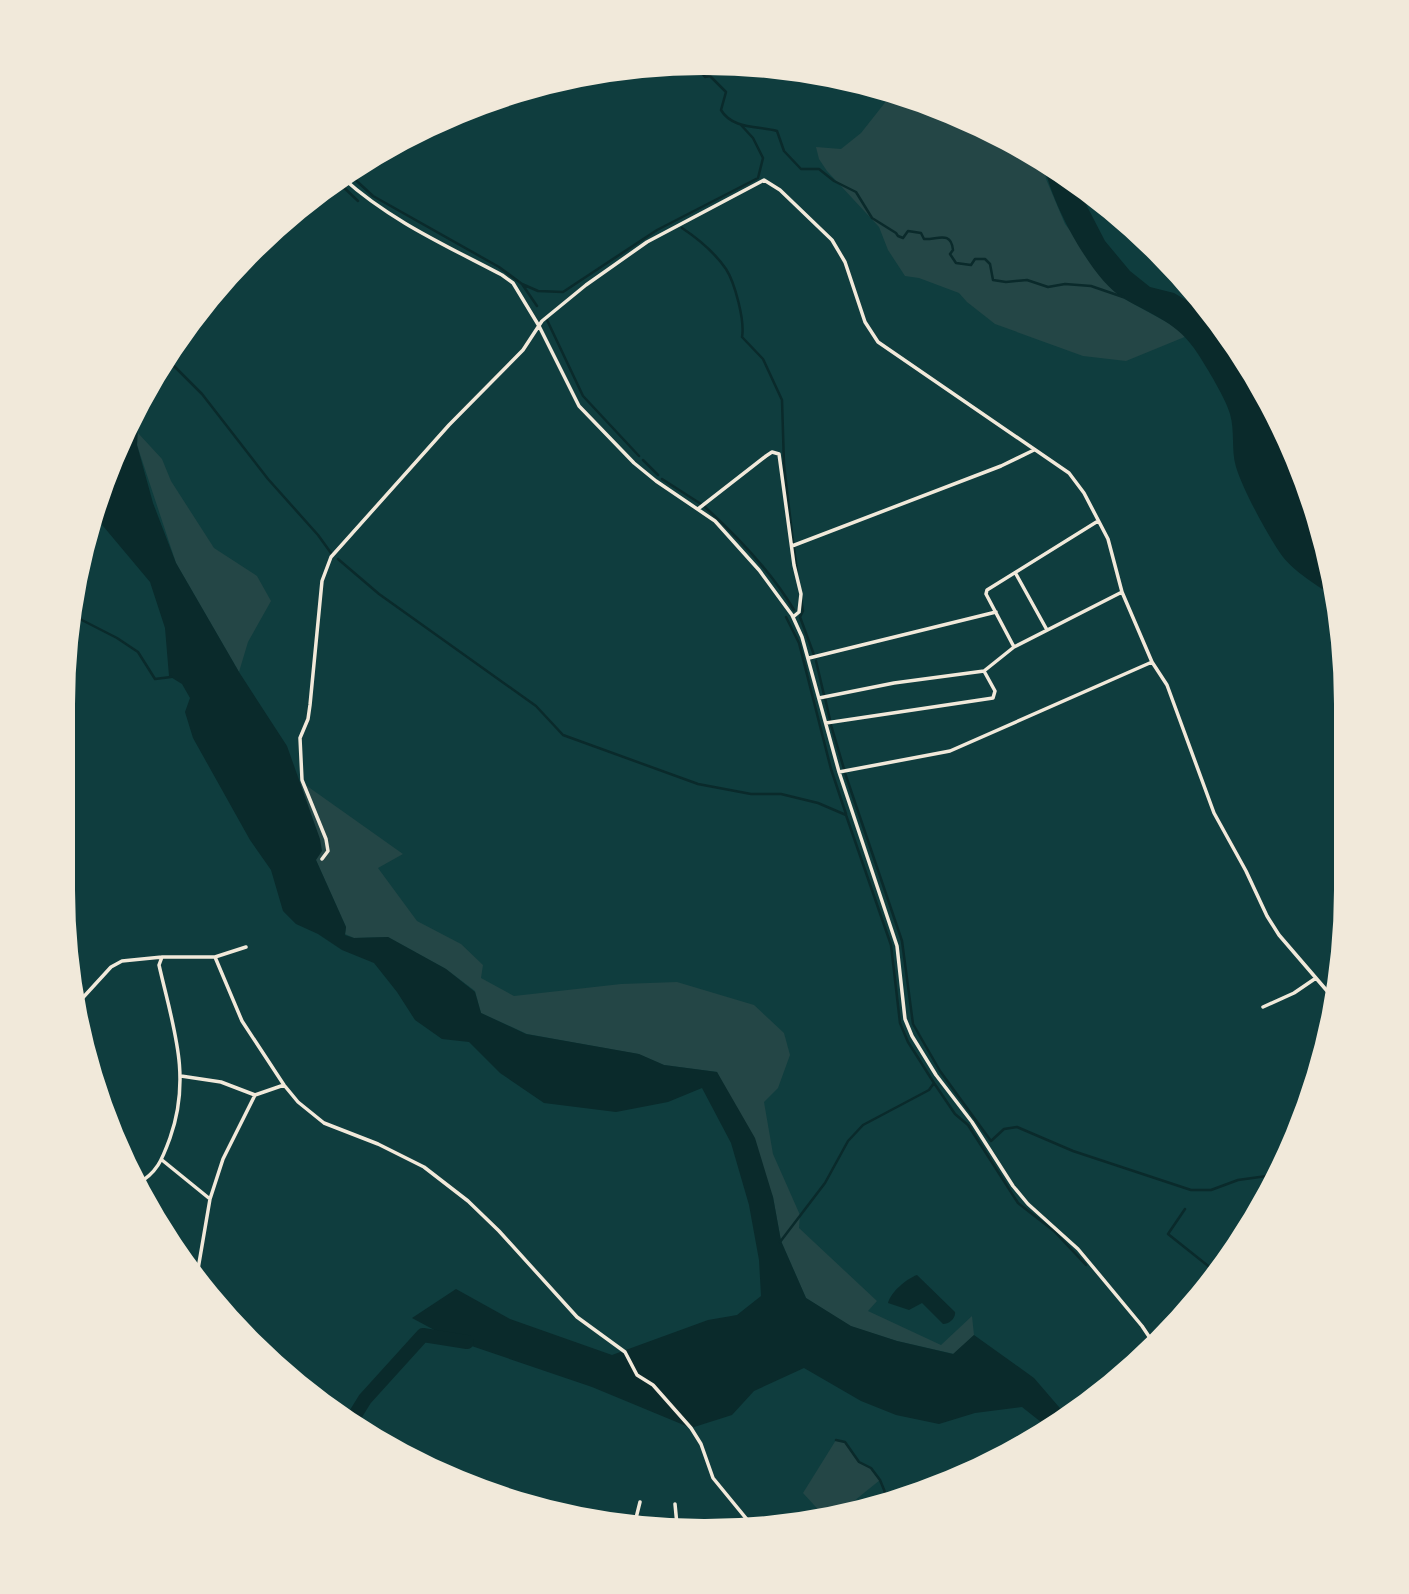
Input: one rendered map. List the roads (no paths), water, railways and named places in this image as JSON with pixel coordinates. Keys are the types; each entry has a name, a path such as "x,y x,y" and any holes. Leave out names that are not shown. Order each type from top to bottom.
{"street":[{"path":"322,859 328,851 326,839 302,780 300,738 308,719 325,569 331,557 449,425 523,350 539,326 586,285 647,242 764,180 780,190 832,240 845,262 865,322 878,342 1069,473 1077,482 1108,539 1122,592 1152,662 1167,685 1214,813 1279,935 1325,989"},
{"path":"350,184 407,224 513,283 539,326 579,406 634,463 715,521 760,570 793,617 809,659 839,772 897,946 905,1019 912,1036 1013,1186 1028,1204 1078,1249 1148,1335"},
{"path":"792,546 1035,450"},
{"path":"698,509 766,456 775,452 779,454 801,594 799,612 793,617"},
{"path":"1014,647 986,594 987,590 1098,521"},
{"path":"1016,574 1047,630"},
{"path":"819,698 894,683 984,671 1014,647 1122,592"},
{"path":"809,659 996,612"},
{"path":"839,772 950,751 1152,662"},
{"path":"826,723 993,698 995,691 984,671"},
{"path":"85,996 116,964 162,957 215,957 246,947"},
{"path":"146,1179 162,1160 179,1107 181,1063 159,965 162,957"},
{"path":"215,957 242,1021 298,1102 324,1123 378,1144 424,1167 468,1201 577,1317 625,1352 637,1375 653,1385 691,1428 701,1444 713,1478 745,1517"},
{"path":"1263,1007 1294,993 1316,978"},
{"path":"181,1076 221,1082 255,1095 284,1085"},
{"path":"199,1264 210,1199 223,1159 255,1095"},
{"path":"162,1160 210,1199"},
{"path":"637,1514 640,1502"},
{"path":"675,1504 676,1518"}],"waterway":[{"path":"703,75 710,76 726,92 721,110 732,121 777,131 784,151 801,169 819,169 834,181 856,192 872,218 898,236 903,238 908,231 921,233 924,239 946,238 952,244 953,250 950,254 956,263 971,265 975,259 985,259 990,264 993,280 1027,280 1048,287 1065,284 1091,286 1123,297"},
{"path":"522,284 538,291 563,292 657,230 758,178 763,158 753,138 741,125"},
{"path":"356,180 373,196 499,267 522,284 537,306"},
{"path":"345,188 358,201"},
{"path":"682,228 706,246 726,269 738,302 742,337 763,359 782,400 784,465 793,542"},
{"path":"547,320 583,396 639,456"},
{"path":"174,366 202,394 268,479 331,553"},
{"path":"643,460 658,475"},
{"path":"662,479 701,504"},
{"path":"705,507 754,556 794,610"},
{"path":"794,548 797,572"},
{"path":"338,559 379,594 536,706 563,735 698,784 751,794 781,794 818,803 846,815 891,945 900,1023 908,1042 934,1083 929,1090 863,1125 848,1141 825,1183 780,1242"},
{"path":"801,599 803,611 800,617 814,655"},
{"path":"786,617 799,643 831,769 846,814"},
{"path":"81,620 138,652 155,679 171,677"},
{"path":"816,661 824,695"},
{"path":"825,698 830,720"},
{"path":"831,725 844,769"},
{"path":"845,773 902,941 913,1024 940,1071 991,1141 1004,1129 1017,1127 1073,1151 1191,1190 1211,1190 1238,1180 1264,1176"},
{"path":"934,1083 955,1114 968,1125 1018,1203 1054,1231 1086,1265"},
{"path":"1185,1209 1168,1234 1209,1266"},
{"path":"356,1414 365,1399 423,1335 467,1342"},
{"path":"836,1440 845,1442 859,1462 871,1468 885,1492"}]}
